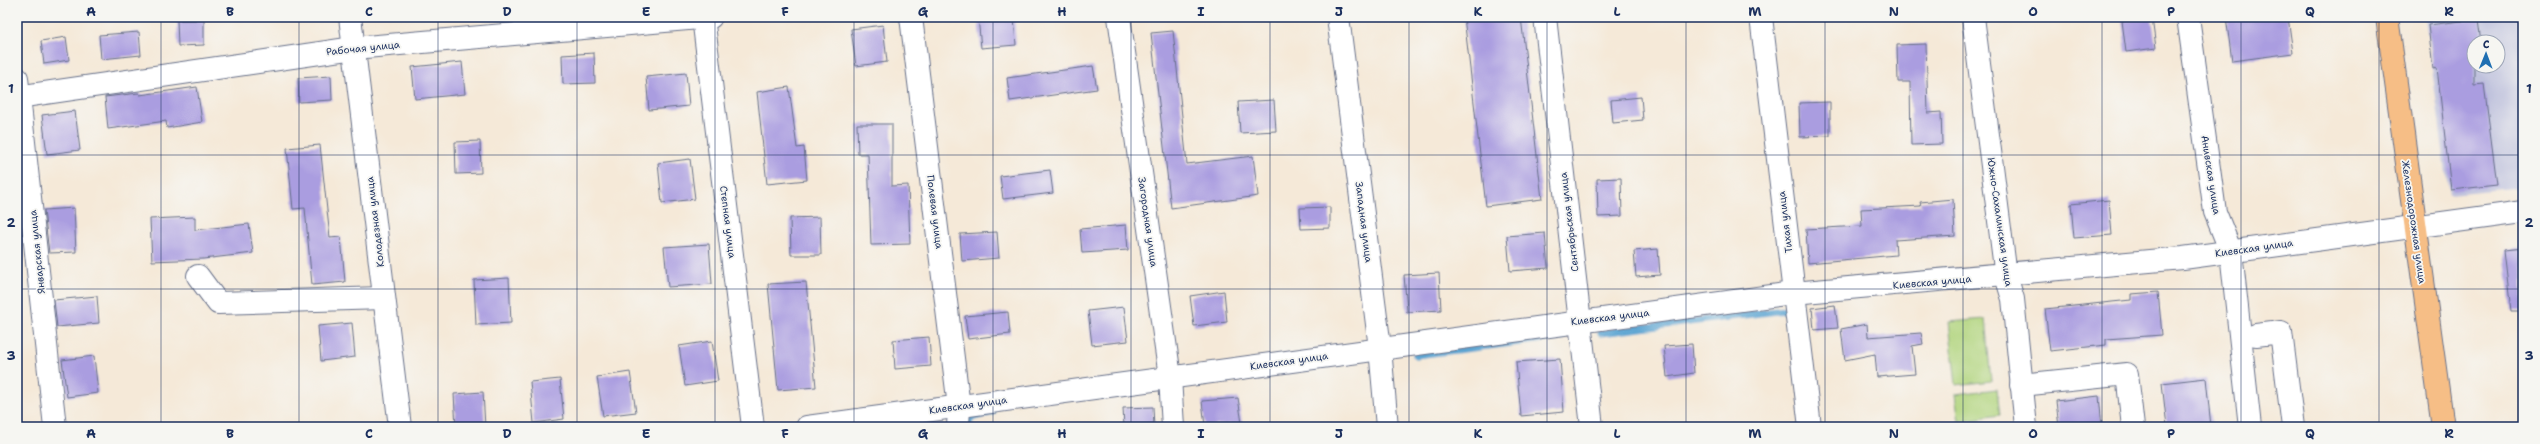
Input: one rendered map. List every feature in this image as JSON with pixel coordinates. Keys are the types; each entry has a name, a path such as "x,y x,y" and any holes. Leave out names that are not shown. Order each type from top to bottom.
{"main road":[{"name":"Железнодорожная улица","path":"2387,17 2443,427"}],"street":[{"name":"Колодезная улица","path":"350,17 400,427"},
{"name":"Рабочая улица","path":"18,91 354,48 706,17"},
{"name":"Степная улица","path":"706,17 753,427"},
{"name":"Полевая улица","path":"911,17 958,417"},
{"name":"Загородная улица","path":"1119,17 1170,377 1173,427"},
{"name":"Западная улица","path":"1338,17 1380,348 1387,427"},
{"name":"Сентябрьская улица","path":"1545,17 1592,427"},
{"name":"Тихая улица","path":"1761,17 1810,427"},
{"name":"Южно-Сахалинская улица","path":"1973,17 2006,276 2013,299 2026,427"},
{"name":"Анивская улица","path":"2188,17 2215,212 2231,252 2250,427"},
{"name":"Январская улица","path":"18,91 55,427"},
{"name":"Киевская улица","path":"807,427 958,417 1170,377 1580,320 1793,293 2006,276 2231,252 2523,212"},
{"path":"198,276 218,303 384,298"},
{"path":"2256,335 2281,332 2293,427"},
{"path":"2021,385 2127,374 2132,427"}],"shaded area":[{"path":"2425,17 2523,17 2523,187 2449,194"}],"green space":[{"path":"1985,319 1991,381 1956,385 1949,322"},
{"path":"1997,389 2000,415 1959,421 1955,394"}],"building":[{"path":"978,17 1014,17 1016,45 981,48"},
{"path":"1464,17 1521,17 1542,199 1486,206"},
{"path":"2226,17 2288,17 2293,53 2232,61"},
{"path":"2152,18 2156,48 2126,52 2122,21"},
{"path":"2479,19 2481,34 2466,34 2466,74 2474,74 2474,85 2484,84 2497,185 2451,190 2437,68 2433,69 2428,25"},
{"path":"177,20 204,20 204,45 178,46"},
{"path":"883,25 887,62 856,66 851,29"},
{"path":"1173,31 1187,164 1253,156 1258,196 1171,208 1151,33"},
{"path":"139,32 141,55 101,59 99,35"},
{"path":"66,37 69,60 44,64 41,41"},
{"path":"1926,44 1928,113 1941,112 1942,144 1911,145 1910,82 1898,82 1897,45"},
{"path":"594,53 595,83 563,84 562,55"},
{"path":"462,62 465,94 415,99 412,67"},
{"path":"1093,66 1097,89 1010,101 1007,78"},
{"path":"686,73 689,106 649,110 646,77"},
{"path":"331,76 332,100 299,102 298,78"},
{"path":"197,87 202,122 167,128 166,121 108,129 105,97 139,93 140,95"},
{"path":"789,87 797,148 804,147 807,180 767,184 757,92"},
{"path":"1641,97 1643,120 1613,123 1611,100"},
{"path":"1274,100 1276,131 1240,133 1238,102"},
{"path":"1830,102 1830,136 1800,137 1799,103"},
{"path":"75,111 80,150 47,154 42,115"},
{"path":"857,124 892,124 892,186 908,185 910,244 871,245 868,154 858,154"},
{"path":"480,141 481,173 456,174 455,142"},
{"path":"320,145 330,238 341,237 345,282 312,285 305,208 293,209 287,148"},
{"path":"690,159 695,199 662,203 658,163"},
{"path":"1050,170 1053,193 1003,199 1000,176"},
{"path":"1621,178 1622,216 1598,217 1597,179"},
{"path":"1953,199 1955,236 1895,240 1896,255 1808,263 1806,229 1862,226 1861,209 1921,206 1920,202"},
{"path":"2109,200 2112,235 2074,238 2071,204"},
{"path":"1330,207 1330,228 1301,229 1300,208"},
{"path":"74,208 76,252 49,253 44,210"},
{"path":"195,217 195,230 249,224 253,253 203,259 152,261 150,219"},
{"path":"820,217 821,255 791,255 790,218"},
{"path":"1126,225 1128,250 1082,253 1080,229"},
{"path":"997,232 999,258 962,261 960,234"},
{"path":"1545,233 1548,268 1510,271 1507,236"},
{"path":"709,244 712,284 668,287 664,247"},
{"path":"2523,248 2523,311 2511,311 2504,250"},
{"path":"1658,249 1660,275 1636,277 1634,251"},
{"path":"1439,273 1441,310 1407,312 1404,275"},
{"path":"509,278 511,323 476,325 474,280"},
{"path":"806,282 816,387 778,390 768,284"},
{"path":"1224,291 1227,322 1194,326 1190,296"},
{"path":"2158,292 2162,335 2106,339 2106,345 2050,351 2045,309 2131,300 2131,294"},
{"path":"97,296 99,323 57,327 54,300"},
{"path":"1835,305 1838,328 1814,330 1812,308"},
{"path":"1124,307 1128,341 1092,345 1088,311"},
{"path":"1008,312 1010,334 968,339 965,316"},
{"path":"352,323 355,357 321,361 318,326"},
{"path":"1867,324 1868,337 1921,333 1923,344 1912,346 1915,374 1877,377 1875,354 1845,360 1841,329"},
{"path":"929,337 931,366 895,369 893,340"},
{"path":"712,341 718,381 685,386 679,346"},
{"path":"1692,344 1694,373 1667,377 1664,346"},
{"path":"94,356 98,393 67,397 62,360"},
{"path":"1560,359 1564,412 1521,416 1516,362"},
{"path":"630,372 636,412 603,416 597,377"},
{"path":"2206,378 2211,427 2167,427 2162,383"},
{"path":"560,379 564,419 534,423 530,382"},
{"path":"483,392 485,427 456,427 454,394"},
{"path":"2099,396 2102,427 2059,427 2056,401"},
{"path":"1238,398 1242,423 1205,426 1202,401"},
{"path":"1153,407 1154,427 1124,427 1123,408"}],"waterway":[{"path":"1601,333 1785,310"},
{"path":"1416,355 1561,337"},
{"path":"968,427 970,418 992,412"}]}
